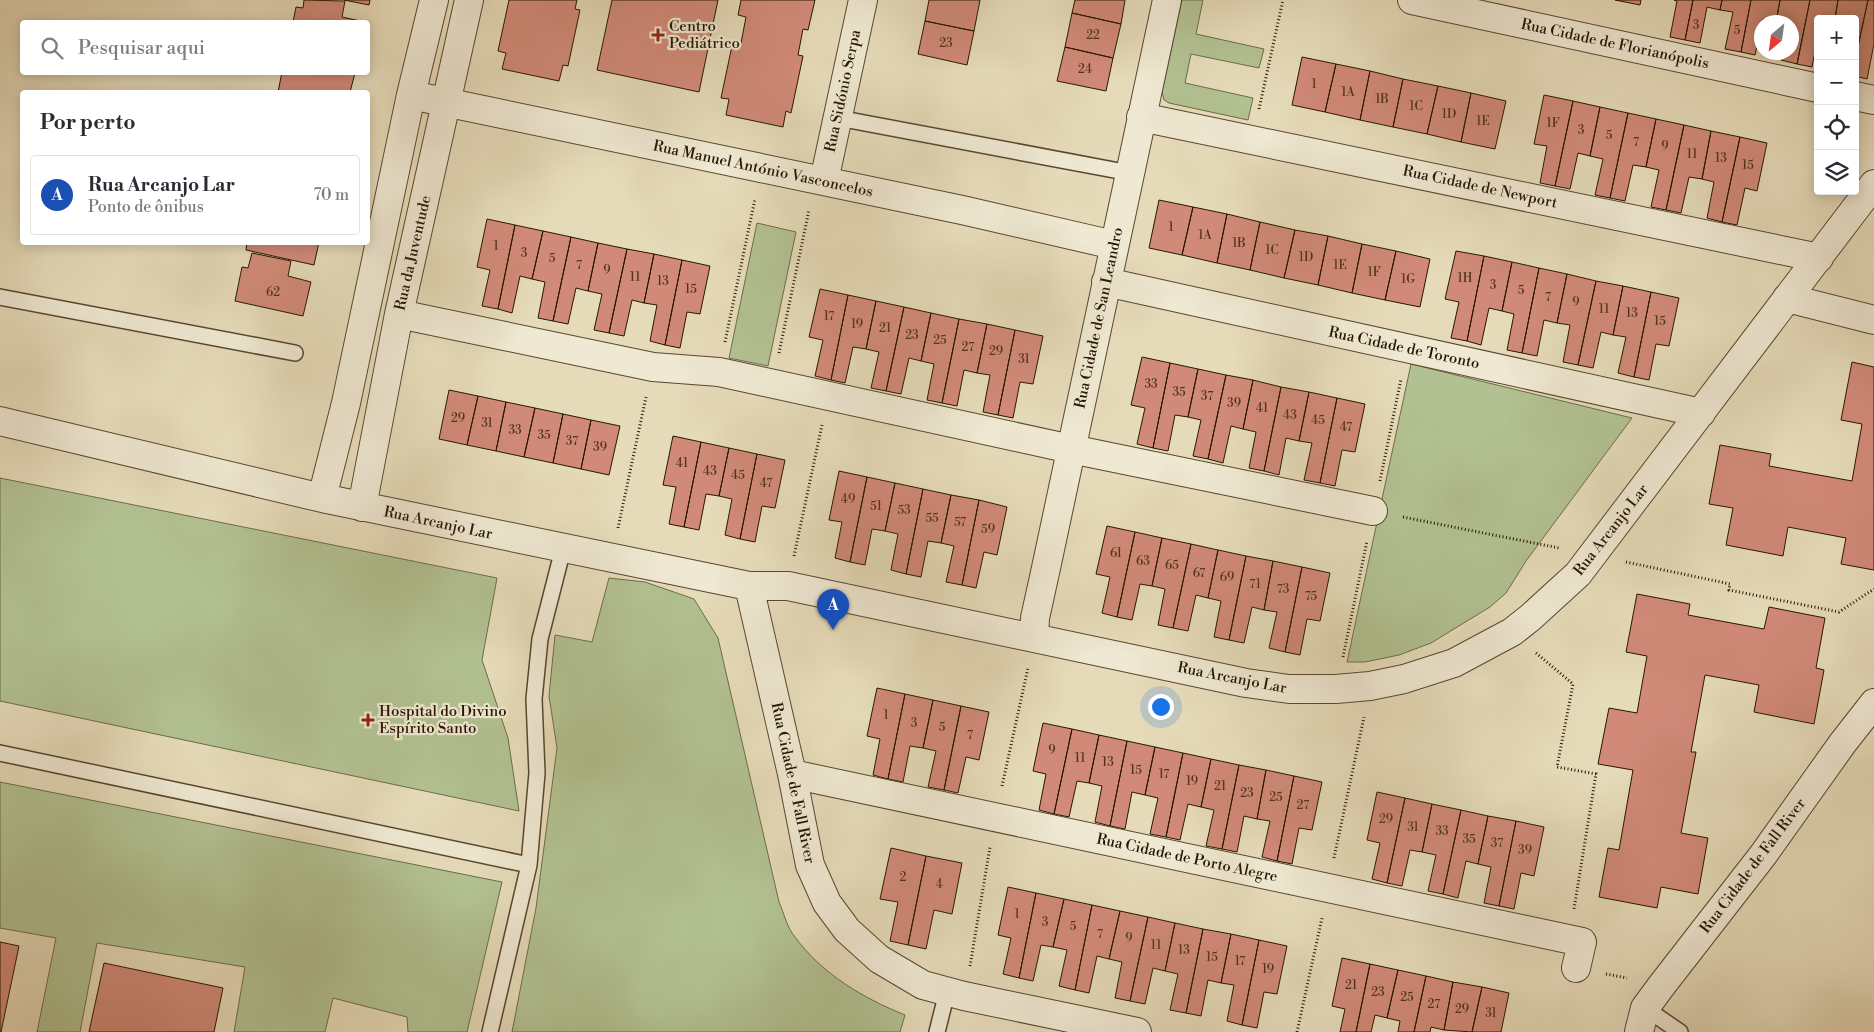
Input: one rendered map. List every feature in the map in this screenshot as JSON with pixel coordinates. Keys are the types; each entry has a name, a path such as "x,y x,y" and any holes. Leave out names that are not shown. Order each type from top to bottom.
{"street":[{"path":"322,498 346,403 411,95 434,0"},
{"name":"Rua da Juventude","path":"362,507 399,314 469,0"},
{"name":"Rua Sidónio Serpa","path":"820,180 838,118 862,0"},
{"name":"Rua Cidade de San Leandro","path":"1034,637 1035,618 1167,0"},
{"name":"Rua Cidade de Florianópolis","path":"1412,0 1814,87"},
{"name":"Rua Manuel António Vasconcelos","path":"411,95 820,180 1114,245"},
{"path":"1859,97 1874,100"},
{"name":"Rua Cidade de Newport","path":"1141,117 1819,258"},
{"name":"Rua Arcanjo Lar","path":"0,421 362,507 749,586 788,586 1246,683 1289,689 1336,689 1370,686 1404,679 1454,662 1512,632 1578,574 1874,184"},
{"name":"Rua Cidade de Toronto","path":"1106,282 1701,413"},
{"path":"1787,298 1874,320"},
{"path":"399,314 653,367 719,372 1071,449 1373,511"},
{"name":"Rua Cidade de Fall River","path":"749,586 792,774 810,865 832,910 847,930 879,959 923,985 956,994 1137,1032"},
{"name":"Rua Cidade de Fall River","path":"1642,1020 1842,744 1874,703"},
{"name":"Rua Cidade de Porto Alegre","path":"792,774 1328,888 1579,955"}],"lane":[{"path":"838,118 1130,173"},
{"path":"0,297 295,353"},
{"path":"490,1032 529,865 538,773 534,698 540,639 563,548"},
{"path":"0,753 529,865"},
{"path":"937,1032 956,994"},
{"path":"1642,1020 1680,1032"}],"path":[{"path":"1252,140 1283,0"},
{"path":"719,372 762,169"},
{"path":"772,383 820,180"},
{"path":"611,558 653,367"},
{"path":"788,586 828,396"},
{"path":"1373,511 1730,584 1728,590 1839,612 1874,589"},
{"path":"1512,632 1573,684 1557,766 1596,774 1577,891"},
{"path":"956,994 1034,637"},
{"path":"1298,1032 1370,686"}],"green space":[{"path":"1182,0 1203,0 1196,34 1264,49 1259,68 1191,54 1185,83 1253,98 1248,120 1169,103 1164,100 1162,92"},
{"path":"757,223 796,232 768,366 729,358"},
{"path":"1411,364 1632,418 1526,561 1506,593 1490,607 1431,643 1399,655 1365,662 1347,662"},
{"path":"0,478 497,578 482,660 508,738 519,811 0,701"},
{"path":"609,578 645,582 694,599 718,638 779,902 790,929 806,950 844,984 874,1001 905,1015 900,1032 512,1032 536,908 557,748 549,696 555,635 592,642"},
{"path":"0,782 502,882 467,1032 408,1032 407,1017 333,998 325,1032 234,1032 245,967 97,943 80,1032 37,1032 56,938 0,928"}],"building":[{"path":"304,0 345,1 342,17 356,20 293,20 296,7 303,8"},
{"path":"344,0 370,0 369,5"},
{"path":"509,0 577,0 575,9 580,10 568,66 563,65 559,81 502,69 506,53 498,51"},
{"name":"Centro Pediátrico","path":"612,0 718,0 699,92 597,70"},
{"path":"741,0 815,0 808,30 803,29 798,55 803,56 791,113 786,111 783,127 726,115 729,99 721,98 733,41 741,43 746,17 738,15"},
{"path":"929,0 980,0 974,31 925,21"},
{"path":"1075,0 1125,0 1121,24 1072,13"},
{"path":"1615,0 1641,0 1640,5"},
{"path":"1674,0 1693,0 1685,40 1670,37 1677,1"},
{"path":"1693,0 1722,0 1720,10 1707,7 1700,43 1685,40"},
{"path":"1722,0 1751,0 1741,52 1725,49 1733,12 1720,10"},
{"path":"1751,0 1780,0 1777,15 1754,15 1754,55 1741,52"},
{"path":"1780,0 1810,0 1799,54 1799,15 1777,15"},
{"path":"1810,0 1838,0 1836,15 1814,15 1814,57 1812,67 1797,64"},
{"path":"1838,0 1868,0 1859,42 1859,15 1836,15"},
{"path":"1868,0 1874,0 1874,44 1867,79 1859,77 1859,42"},
{"path":"1072,13 1121,24 1113,58 1065,47"},
{"path":"925,21 974,31 967,65 918,54"},
{"path":"1065,47 1113,58 1106,91 1057,81"},
{"path":"1302,57 1336,64 1325,112 1292,105"},
{"path":"1781,60 1798,60 1797,64"},
{"path":"1336,64 1370,71 1360,120 1325,112"},
{"path":"1370,71 1403,79 1393,127 1360,120"},
{"path":"281,75 354,75 351,90 278,90"},
{"path":"1403,79 1438,86 1427,134 1393,127"},
{"path":"1438,86 1471,93 1461,142 1427,134"},
{"path":"1471,93 1506,101 1495,149 1461,142"},
{"path":"1544,95 1573,101 1555,186 1540,183 1547,146 1534,144"},
{"path":"1573,101 1600,107 1590,156 1578,153 1570,189 1555,186"},
{"path":"1600,107 1628,113 1610,198 1595,195 1603,159 1590,156"},
{"path":"1628,113 1656,119 1646,167 1633,165 1625,201 1610,198"},
{"path":"1656,119 1684,125 1666,210 1651,207 1659,170 1646,167"},
{"path":"1684,125 1711,131 1702,179 1689,177 1681,213 1666,210"},
{"path":"1711,131 1740,137 1722,222 1707,218 1714,182 1702,179"},
{"path":"1740,137 1767,143 1757,191 1745,188 1737,225 1722,222"},
{"path":"1159,200 1193,207 1182,255 1149,248"},
{"path":"1193,207 1227,214 1217,263 1182,255"},
{"path":"1227,214 1260,222 1250,270 1217,263"},
{"path":"487,219 515,225 498,309 482,306 490,270 477,267"},
{"path":"1260,222 1295,230 1284,278 1250,270"},
{"path":"515,225 543,231 532,279 520,276 512,313 498,309"},
{"path":"1295,230 1328,236 1318,285 1284,278"},
{"path":"543,231 571,237 553,321 538,318 545,282 532,279"},
{"path":"1328,236 1362,244 1352,293 1318,285"},
{"path":"571,237 598,243 588,291 576,288 568,324 553,321"},
{"path":"598,243 627,249 609,333 594,330 602,294 588,291"},
{"path":"1362,244 1396,251 1385,300 1352,293"},
{"path":"247,245 318,245 314,265 246,250"},
{"path":"627,249 654,254 644,303 632,300 624,336 609,333"},
{"path":"1396,251 1430,259 1420,307 1385,300"},
{"path":"1456,251 1484,256 1467,341 1451,338 1459,302 1445,299"},
{"path":"252,253 291,261 288,276 311,282 303,316 235,301 242,267 248,268"},
{"path":"654,254 682,260 665,345 650,341 657,305 644,303"},
{"path":"1484,256 1512,262 1502,311 1489,308 1481,345 1467,341"},
{"path":"682,260 710,266 700,314 687,312 680,348 665,345"},
{"path":"1512,262 1539,268 1522,353 1507,350 1514,314 1502,311"},
{"path":"1539,268 1567,274 1557,323 1544,320 1537,356 1522,353"},
{"path":"1567,274 1596,281 1578,365 1563,362 1570,325 1557,323"},
{"path":"1596,281 1623,286 1613,335 1601,332 1593,368 1578,365"},
{"path":"1623,286 1651,292 1634,377 1618,373 1626,337 1613,335"},
{"path":"820,289 848,295 831,380 815,376 823,340 809,337"},
{"path":"1651,292 1679,298 1669,346 1656,344 1649,380 1634,377"},
{"path":"848,295 876,301 866,349 853,347 845,383 831,380"},
{"path":"876,301 904,307 886,391 871,388 879,352 866,349"},
{"path":"904,307 931,313 921,361 909,358 901,394 886,391"},
{"path":"931,313 959,319 942,403 927,400 934,364 921,361"},
{"path":"959,319 987,324 977,373 964,370 957,406 942,403"},
{"path":"987,324 1015,330 998,415 983,412 990,375 977,373"},
{"path":"1015,330 1043,336 1033,384 1020,382 1013,418 998,415"},
{"path":"1142,357 1170,363 1153,448 1137,444 1145,408 1131,405"},
{"path":"1852,362 1874,367 1874,570 1841,564 1846,538 1788,527 1783,556 1726,545 1733,508 1709,504 1720,445 1771,454 1769,466 1852,481 1862,424 1841,420"},
{"path":"1170,363 1198,369 1188,417 1175,415 1168,451 1153,448"},
{"path":"1198,369 1226,375 1208,459 1193,456 1201,420 1188,417"},
{"path":"1226,375 1253,380 1243,429 1231,426 1223,463 1208,459"},
{"path":"1253,380 1281,387 1264,471 1249,468 1256,432 1243,429"},
{"path":"1281,387 1309,392 1299,441 1286,438 1279,475 1264,471"},
{"path":"449,390 478,396 467,445 439,439"},
{"path":"1309,392 1337,398 1320,483 1304,480 1312,443 1299,441"},
{"path":"478,396 506,402 496,451 467,445"},
{"path":"1337,398 1365,404 1355,452 1342,450 1335,486 1320,483"},
{"path":"506,402 535,408 524,457 496,451"},
{"path":"535,408 563,414 553,463 524,457"},
{"path":"563,414 591,420 581,469 553,463"},
{"path":"591,420 620,426 609,475 581,469"},
{"path":"673,436 701,442 684,527 669,524 676,487 663,485"},
{"path":"701,442 729,448 719,496 706,494 699,530 684,527"},
{"path":"729,448 757,454 740,539 725,535 732,499 719,496"},
{"path":"757,454 785,460 775,508 762,506 755,542 740,539"},
{"path":"839,471 867,477 850,562 835,558 842,522 829,520"},
{"path":"867,477 895,483 885,531 872,529 865,565 850,562"},
{"path":"895,483 923,489 906,574 891,570 898,534 885,531"},
{"path":"923,489 951,495 941,543 928,541 921,577 906,574"},
{"path":"951,495 979,500 962,585 946,582 954,546 941,543"},
{"path":"979,500 1007,507 997,555 984,552 976,588 962,585"},
{"path":"1107,526 1135,532 1117,617 1102,613 1110,577 1096,574"},
{"path":"1135,532 1162,538 1152,586 1140,584 1132,620 1117,617"},
{"path":"1162,538 1191,544 1173,628 1158,625 1165,589 1152,586"},
{"path":"1191,544 1218,550 1208,598 1196,595 1188,631 1173,628"},
{"path":"1218,550 1246,556 1229,640 1214,637 1221,601 1208,598"},
{"path":"1246,556 1273,561 1264,610 1252,607 1244,643 1229,640"},
{"path":"1273,561 1302,567 1285,652 1269,648 1277,612 1264,610"},
{"path":"1302,567 1330,573 1320,621 1307,619 1300,655 1285,652"},
{"path":"1637,594 1690,604 1688,615 1764,629 1769,607 1825,618 1816,668 1824,670 1814,724 1754,712 1759,685 1705,675 1691,752 1696,752 1681,833 1708,838 1698,894 1661,887 1657,908 1599,897 1608,848 1619,850 1633,770 1598,764 1609,708 1637,713 1647,656 1626,652"},
{"path":"877,688 905,694 888,779 873,775 880,739 867,736"},
{"path":"905,694 933,700 923,748 910,746 903,782 888,779"},
{"path":"933,700 961,706 944,790 928,787 936,751 923,748"},
{"path":"961,706 989,712 979,760 966,757 958,793 944,790"},
{"path":"1043,723 1072,729 1054,814 1039,810 1046,774 1033,771"},
{"path":"1072,729 1099,735 1089,783 1077,781 1069,817 1054,814"},
{"path":"1099,735 1127,741 1110,826 1095,822 1102,786 1089,783"},
{"path":"1127,741 1155,747 1145,795 1132,792 1125,829 1110,826"},
{"path":"1155,747 1183,753 1166,837 1150,834 1158,798 1145,795"},
{"path":"1183,753 1211,759 1201,807 1188,804 1180,840 1166,837"},
{"path":"1211,759 1239,765 1222,849 1206,846 1214,810 1201,807"},
{"path":"1239,765 1266,770 1257,819 1244,816 1237,852 1222,849"},
{"path":"1266,770 1294,776 1277,861 1262,857 1270,821 1257,819"},
{"path":"1294,776 1322,782 1312,830 1299,828 1292,864 1277,861"},
{"path":"1377,792 1405,798 1387,883 1372,879 1380,843 1367,840"},
{"path":"1405,798 1432,804 1422,852 1410,850 1402,886 1387,883"},
{"path":"1432,804 1461,810 1443,894 1428,891 1436,855 1422,852"},
{"path":"1461,810 1488,816 1478,864 1466,861 1458,898 1443,894"},
{"path":"1488,816 1516,821 1499,906 1484,903 1491,867 1478,864"},
{"path":"1516,821 1544,827 1534,876 1521,873 1514,909 1499,906"},
{"path":"891,848 926,856 908,945 890,941 898,902 880,899"},
{"path":"926,856 962,863 952,914 934,910 926,949 908,945"},
{"path":"1008,887 1036,893 1019,978 1003,974 1011,938 998,935"},
{"path":"1036,893 1064,899 1053,947 1041,945 1033,981 1019,978"},
{"path":"1064,899 1092,905 1075,990 1059,986 1067,950 1053,947"},
{"path":"1092,905 1120,911 1109,959 1097,956 1089,993 1075,990"},
{"path":"1120,911 1148,917 1130,1001 1115,998 1122,962 1109,959"},
{"path":"1148,917 1175,923 1165,971 1153,968 1145,1004 1130,1001"},
{"path":"1175,923 1203,929 1186,1013 1170,1010 1178,974 1165,971"},
{"path":"1203,929 1231,934 1221,983 1208,980 1201,1016 1186,1013"},
{"path":"1231,934 1259,940 1242,1025 1227,1021 1234,985 1221,983"},
{"path":"1259,940 1287,946 1277,994 1264,992 1257,1028 1242,1025"},
{"path":"0,942 19,946 1,1032 0,1032"},
{"path":"1342,958 1370,964 1356,1032 1340,1032 1345,1009 1332,1006"},
{"path":"104,963 223,988 214,1032 89,1032"},
{"path":"1370,964 1398,970 1387,1018 1375,1015 1371,1032 1356,1032"},
{"path":"1398,970 1426,976 1414,1032 1398,1032 1400,1021 1387,1018"},
{"path":"1426,976 1453,982 1444,1030 1431,1027 1430,1032 1414,1032"},
{"path":"1453,982 1482,987 1472,1032 1444,1030"},
{"path":"1482,987 1509,993 1501,1032 1472,1032"}],"place":[{"name":"Centro Pediátrico","path":"658,35"},
{"name":"Rua Arcanjo Lar","path":"833,630"},
{"name":"Hospital do Divino Espírito Santo","path":"368,720"}]}
